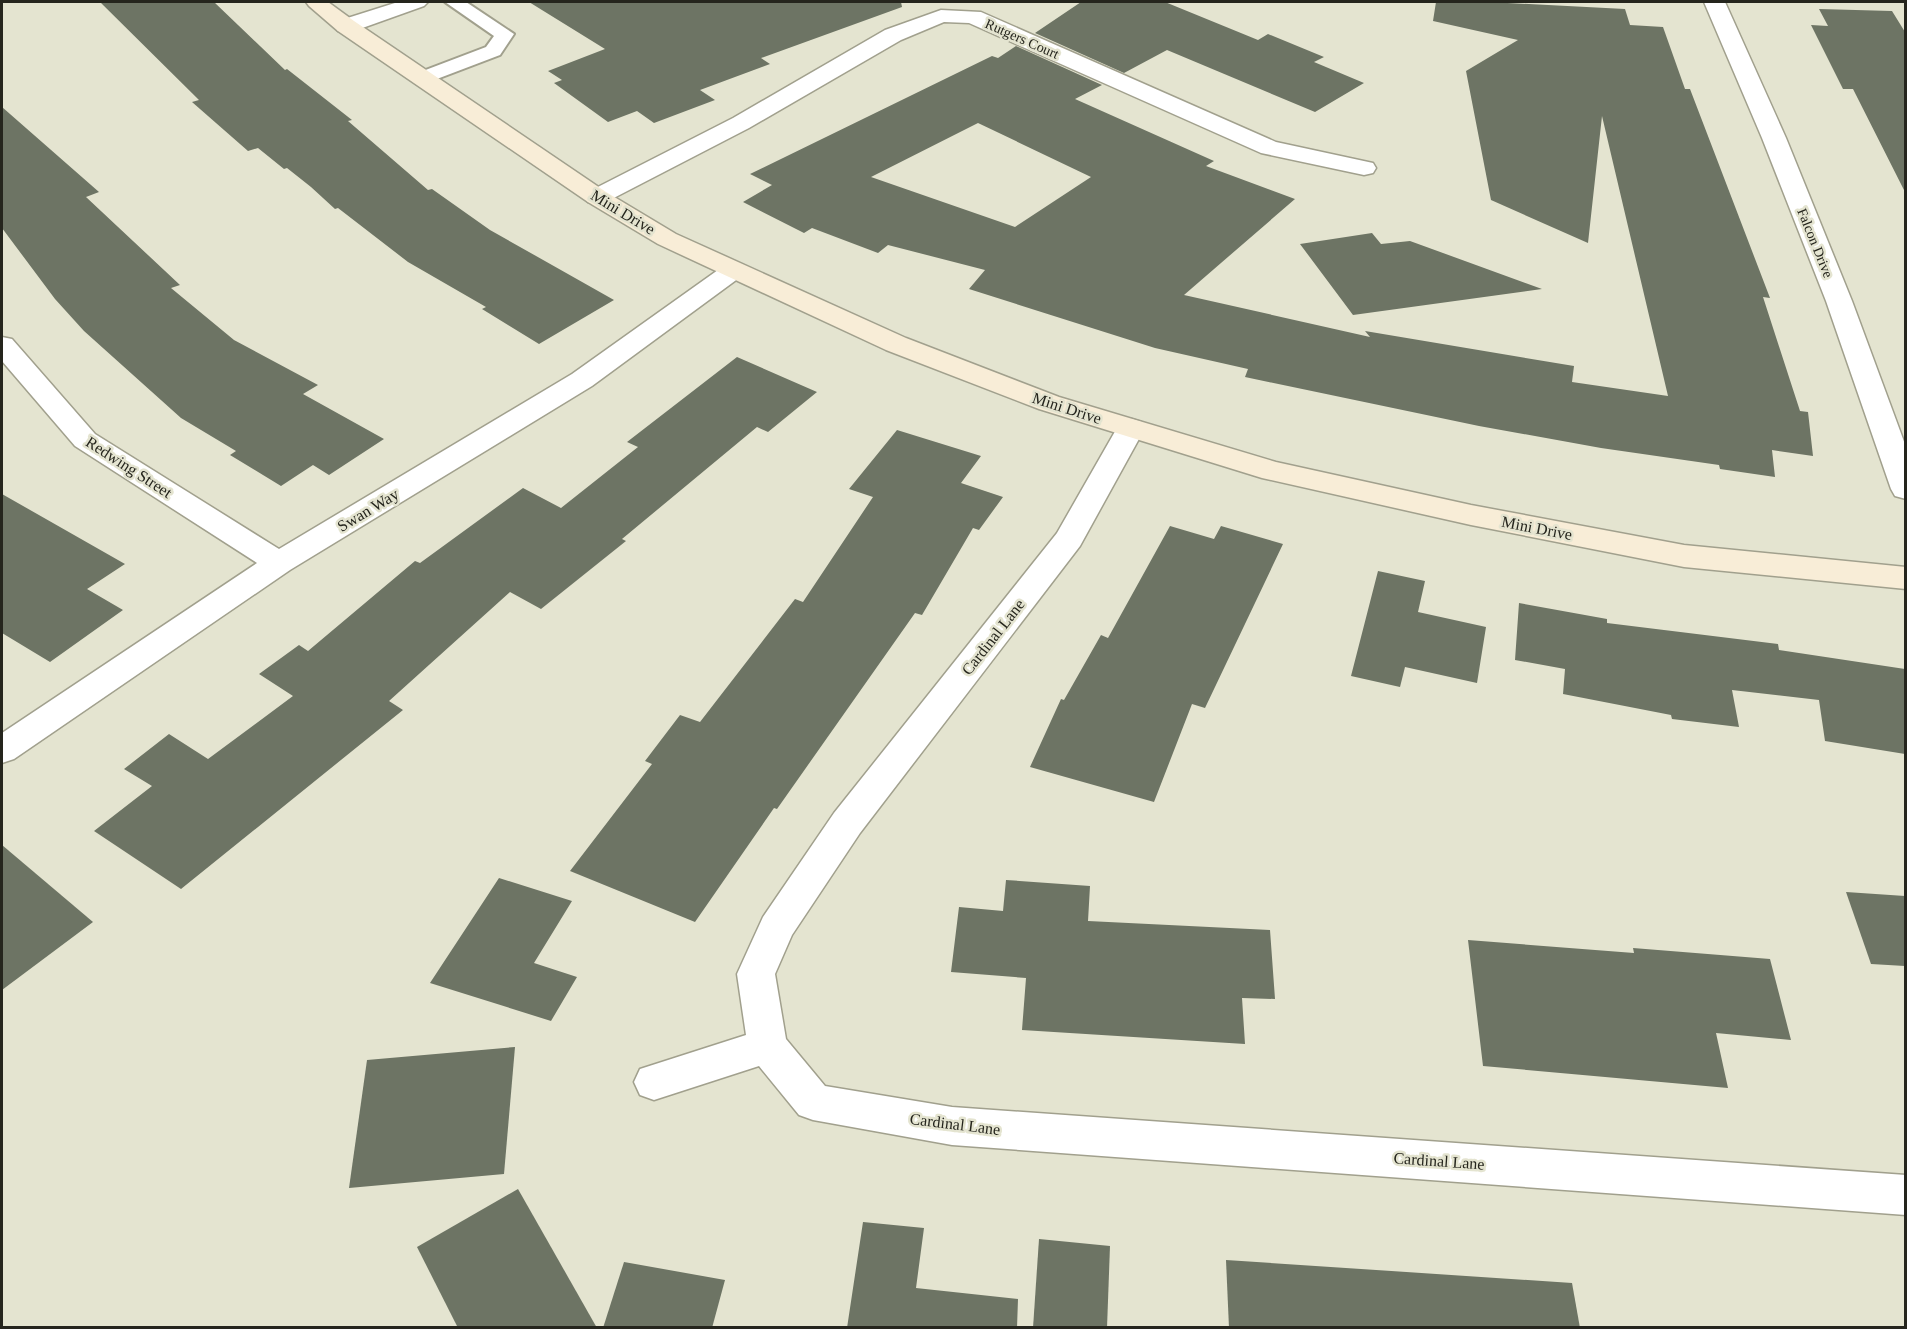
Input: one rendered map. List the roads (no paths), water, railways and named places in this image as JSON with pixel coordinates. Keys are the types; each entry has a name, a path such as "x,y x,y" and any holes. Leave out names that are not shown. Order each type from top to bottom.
{"street":[{"name":"Mini Drive","path":"316,2 346,26 597,197 667,239 896,344 1049,403 1272,471 1493,519 1684,556 1905,578"},
{"path":"346,26 417,2"},
{"name":"Falcon Drive","path":"1714,2 1774,138 1839,301 1905,489"},
{"name":"Rutgers Court","path":"597,197 741,123 893,35 941,16 973,17 1269,148 1364,168"},
{"name":"Swan Way","path":"2,750 279,563 582,380 734,270"},
{"name":"Redwing Street","path":"2,345 85,440 279,563"},
{"name":"Cardinal Lane","path":"1131,428 1069,539 847,823 776,928 756,974 767,1046 813,1102 952,1126 1905,1195"},
{"path":"654,1082 767,1046"}],"lane":[{"path":"422,78 493,51 505,34 454,2"}]}
